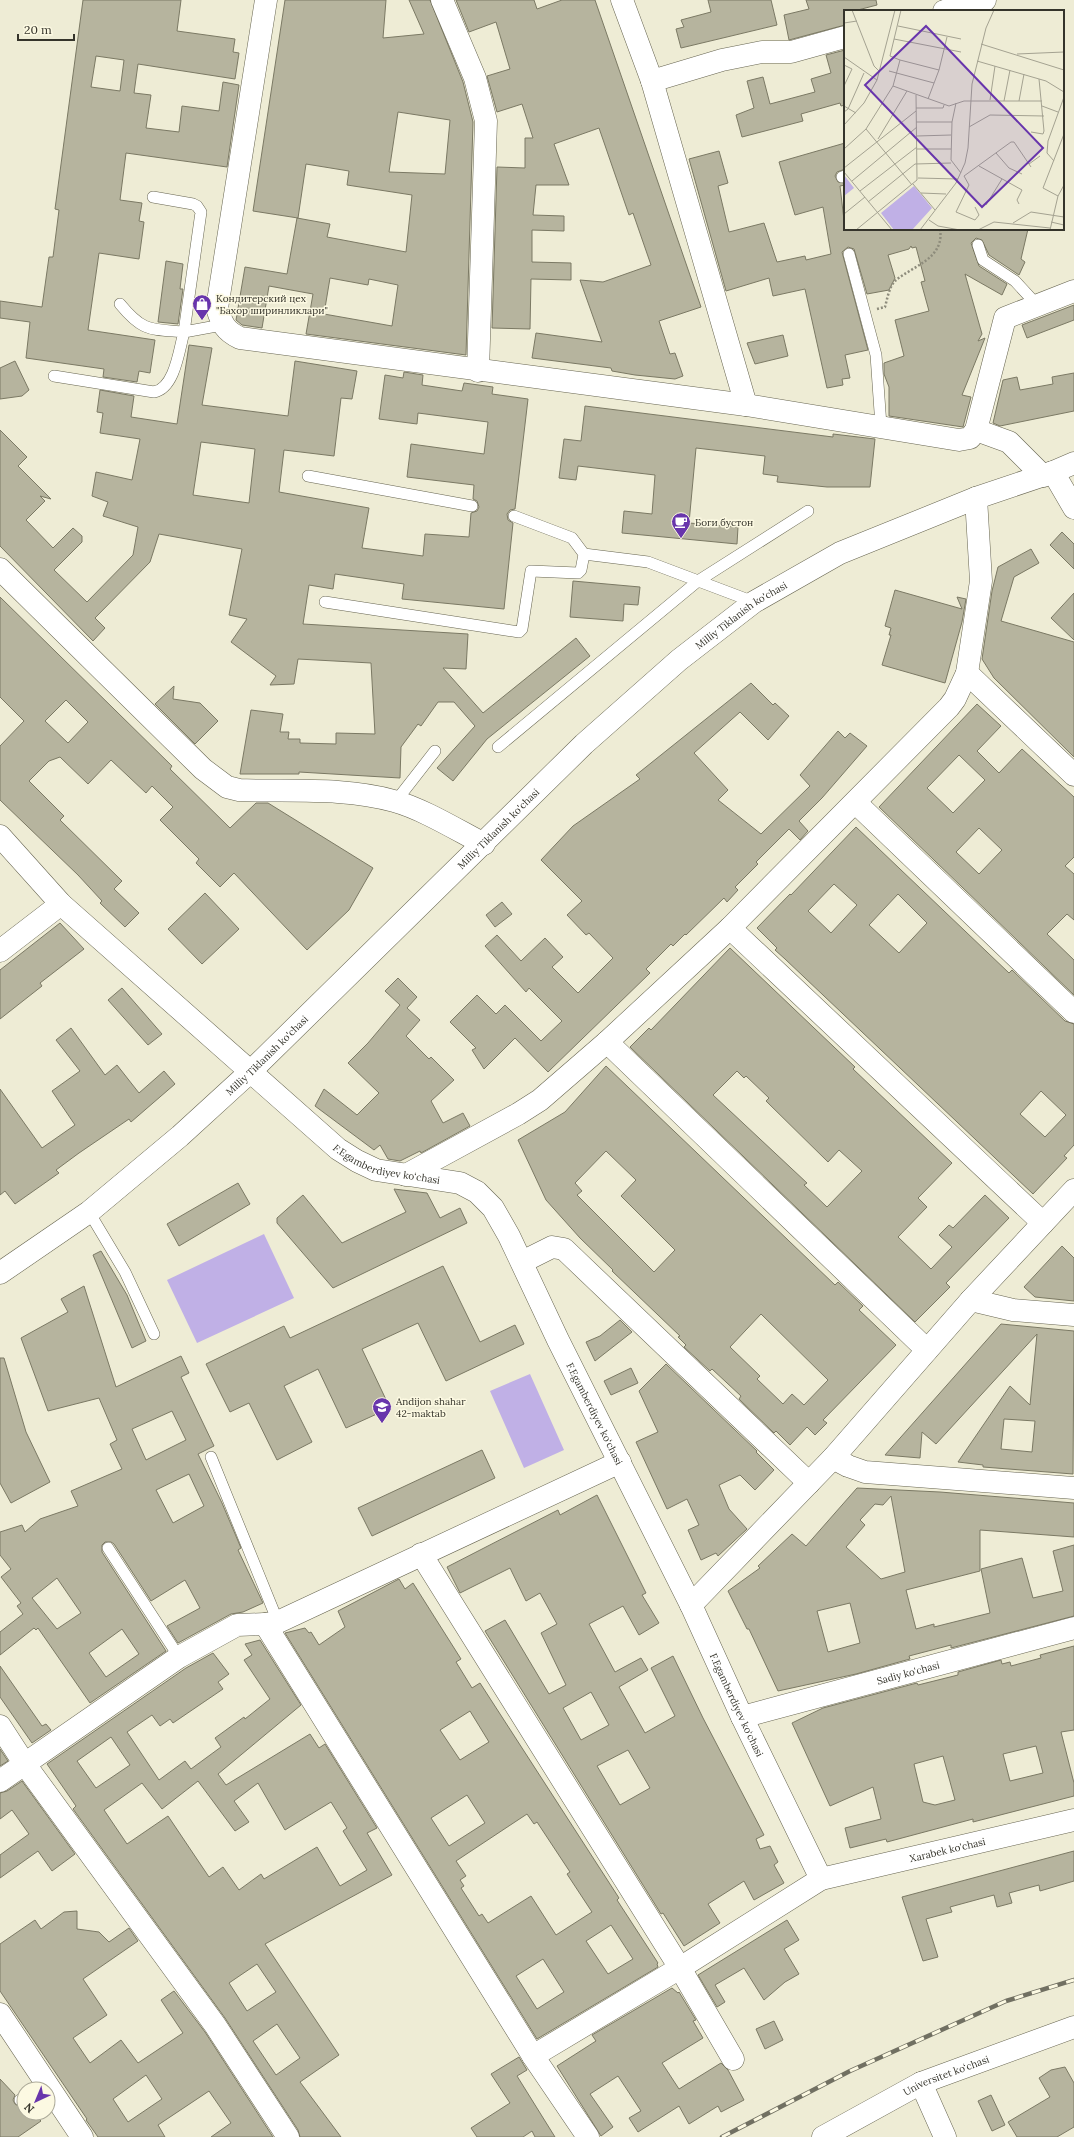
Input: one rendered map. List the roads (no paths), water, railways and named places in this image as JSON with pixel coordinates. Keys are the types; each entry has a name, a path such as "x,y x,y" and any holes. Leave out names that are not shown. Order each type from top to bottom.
{"street":[{"path":"266,0 217,308 222,325 230,333 240,338 746,406 881,426 959,440 970,438 976,430 1005,318 1010,314 1038,306 1074,291"},
{"path":"442,0 475,78 486,121 478,371"},
{"path":"622,0 652,81 746,406"},
{"path":"955,10 985,0"},
{"path":"652,81 722,60 762,52 791,52 844,37"},
{"path":"976,430 1009,442 1057,473 1074,508"},
{"name":"Milliy Tiklanish ko'chasi","path":"0,1273 89,1212 180,1136 250,1072 590,739 679,660 754,602 840,553 976,498 1057,473 1074,463"},
{"path":"406,1175 518,1114 540,1100 607,1042 730,928 856,803 949,707 955,699 967,673 981,581 976,498"},
{"path":"0,569 203,770 227,786 239,790 339,792 396,801 446,824 484,844"},
{"path":"967,673 1074,775"},
{"path":"856,803 1074,1012"},
{"name":"F.Egamberdiyev kо‘chasi","path":"0,836 61,904 338,1149 376,1170 460,1182 477,1192 493,1208 522,1262 558,1340 691,1605 742,1717 821,1878"},
{"path":"0,951 61,904"},
{"path":"730,928 1043,1223"},
{"path":"607,1042 927,1350"},
{"path":"691,1605 833,1458 971,1300 1074,1190"},
{"path":"522,1262 552,1247 564,1249 808,1483"},
{"path":"971,1300 1014,1310 1074,1315"},
{"path":"833,1458 848,1466 865,1472 1074,1488"},
{"path":"0,1781 179,1657 236,1625 271,1623 620,1462"},
{"path":"422,1554 680,1968 733,2059"},
{"path":"271,1623 533,2056 588,2137"},
{"name":"Sadiy ko'chasi","path":"742,1717 1074,1628"},
{"path":"0,1726 24,1763 215,2025 288,2137"},
{"name":"Xarabek ko'chasi","path":"533,2056 680,1968 821,1878 1074,1820"},
{"path":"0,2014 38,2081"},
{"name":"Universitet kо‘chasi","path":"823,2137 921,2083 1074,2027"},
{"path":"921,2083 945,2137"},
{"path":"56,2105 82,2137"}],"lane":[{"path":"54,376 154,392 160,391 171,379 184,332 201,212 198,206 193,204 153,197"},
{"path":"978,245 983,260 1015,281 1038,306"},
{"path":"849,254 876,355 881,426"},
{"path":"120,304 134,320 142,326 184,332 222,325"},
{"path":"308,476 472,506"},
{"path":"498,747 698,581 808,511"},
{"path":"514,516 572,538 584,554 648,562 754,602"},
{"path":"325,602 519,632 522,629 531,571 578,573 581,570 584,554"},
{"path":"396,801 435,751"},
{"path":"89,1212 125,1272 154,1334"},
{"path":"211,1457 271,1623"},
{"path":"108,1548 179,1657"}],"railway":[{"path":"722,2137 850,2071 1006,2001 1074,1980"}],"place":[{"name":"Кондитерский цех \"Бахор ширинликлари\"","path":"202,321"},
{"name":"Боги бустон","path":"681,539"},
{"name":"Andijon shahar 42-maktab","path":"382,1424"}]}
